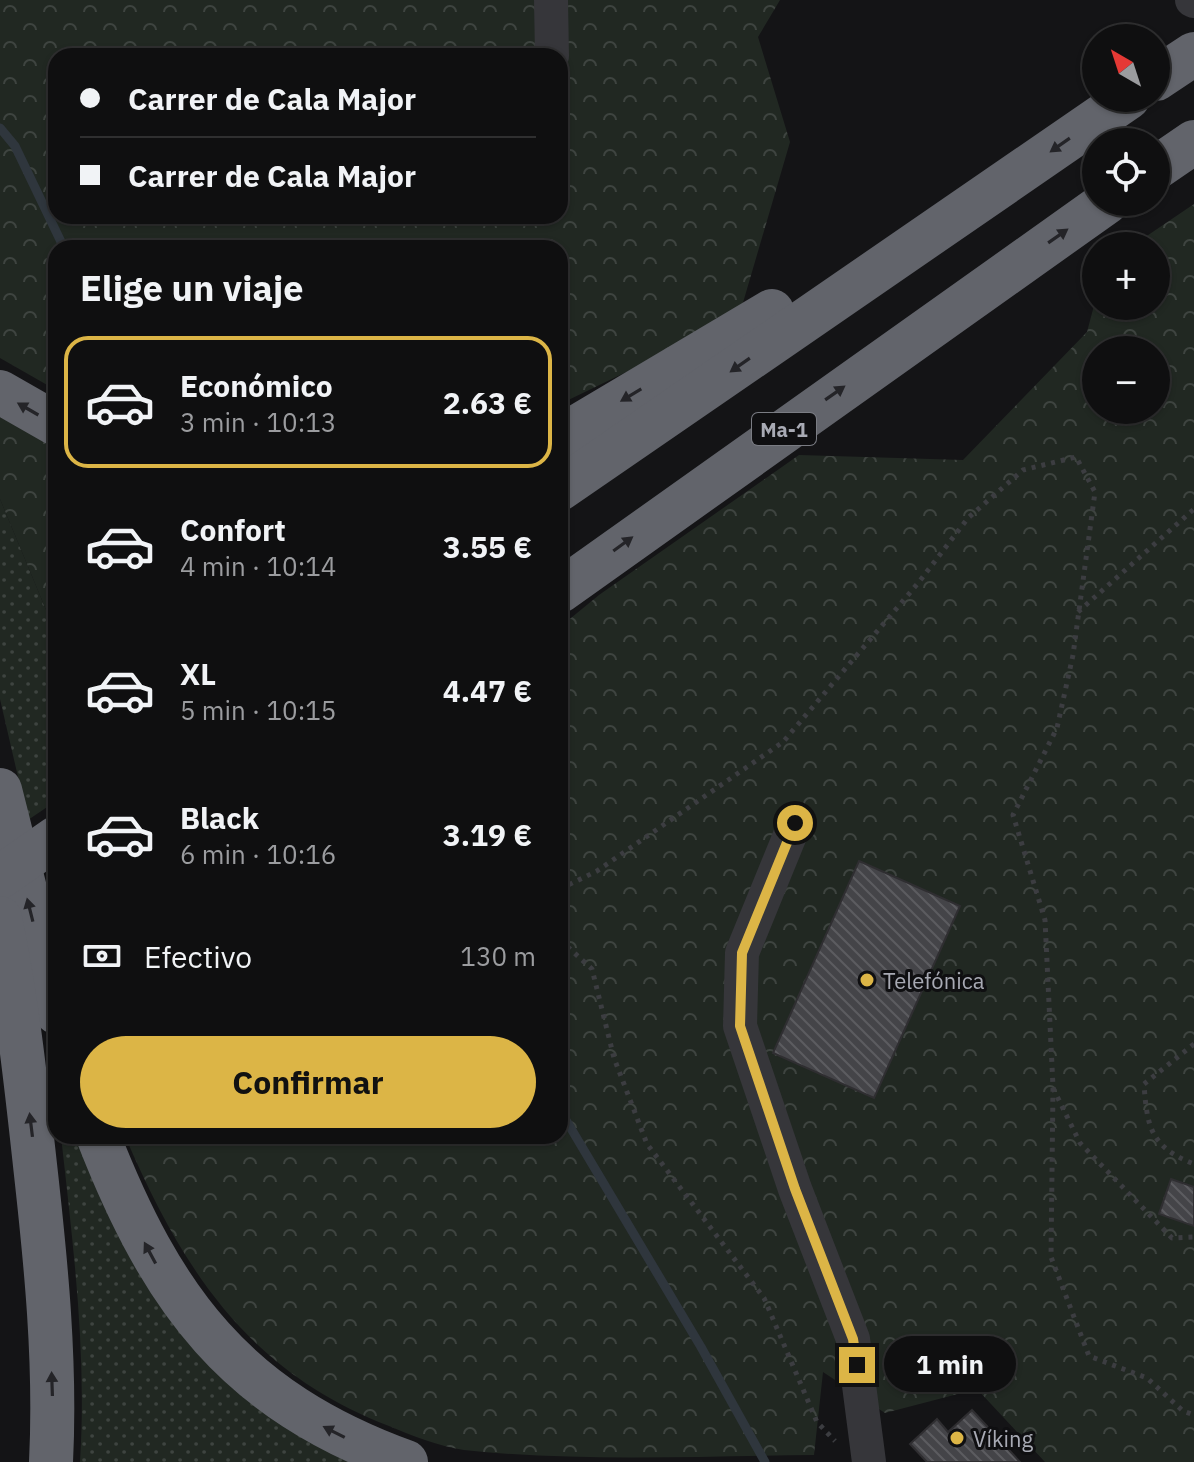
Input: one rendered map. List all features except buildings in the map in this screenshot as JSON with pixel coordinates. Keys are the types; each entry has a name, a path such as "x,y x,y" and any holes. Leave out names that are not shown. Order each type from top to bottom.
{"highway":[{"path":"1170,70 1194,54"},
{"path":"568,484 1108,112"},
{"path":"1170,158 1194,142"},
{"name":"Ma-1","path":"568,585 1087,216"},
{"path":"568,432 781,305 851,289"},
{"path":"0,392 48,419"},
{"path":"0,790 48,980"},
{"path":"0,877 48,844"},
{"path":"0,918 22,1055 44,1242 52,1390 51,1462"},
{"path":"0,991 48,958"},
{"path":"102,1144 155,1261 204,1329 289,1405 354,1442 406,1462"}],"street":[{"path":"551,0 552,48"},
{"path":"795,823 742,953 740,1026 795,1189 853,1339 857,1457"}],"path":[{"path":"568,885 597,871 783,742 919,582 968,518 1023,470 1076,457 1095,492 1057,728 1013,815 1045,920 1053,1087 1051,1257 1089,1356 1147,1378 1183,1411 1194,1415"},
{"path":"1077,613 1194,509"},
{"path":"568,947 592,969 614,1058 647,1144 764,1298 817,1422 857,1457"},
{"path":"1194,1044 1144,1084 1147,1122 1166,1153 1194,1164"},
{"path":"1053,1087 1080,1143 1172,1238 1194,1237"}],"green space":[{"path":"0,0 780,0 758,37 790,142 742,306 674,349 568,400 568,240 48,240 48,385 0,358"},
{"path":"1194,204 1194,1462 1045,1462 977,1389 885,1413 823,1372 814,1455 594,1457 464,1450 389,1426 340,1403 296,1377 259,1346 226,1311 196,1272 170,1230 129,1144 568,1144 568,620 599,595 799,455 963,460 1082,337 1082,424 1170,424 1170,336 1083,336 1090,320 1170,320 1170,232 1153,232"},
{"path":"0,417 48,441 48,615 0,499"},
{"path":"0,499 48,615 48,806 28,820 0,699"},
{"path":"62,1144 84,1144 102,1192 358,1462 80,1462 82,1380 74,1258"}],"waterway":[{"path":"0,128 15,146 48,215"},
{"path":"52,224 60,240"},
{"path":"568,1123 701,1347 765,1462"}],"place":[{"name":"Telefónica","path":"867,980"},
{"name":"Víking","path":"957,1438"}],"route":[{"path":"795,823 742,953 740,1026 795,1189 853,1339 857,1365"}]}
